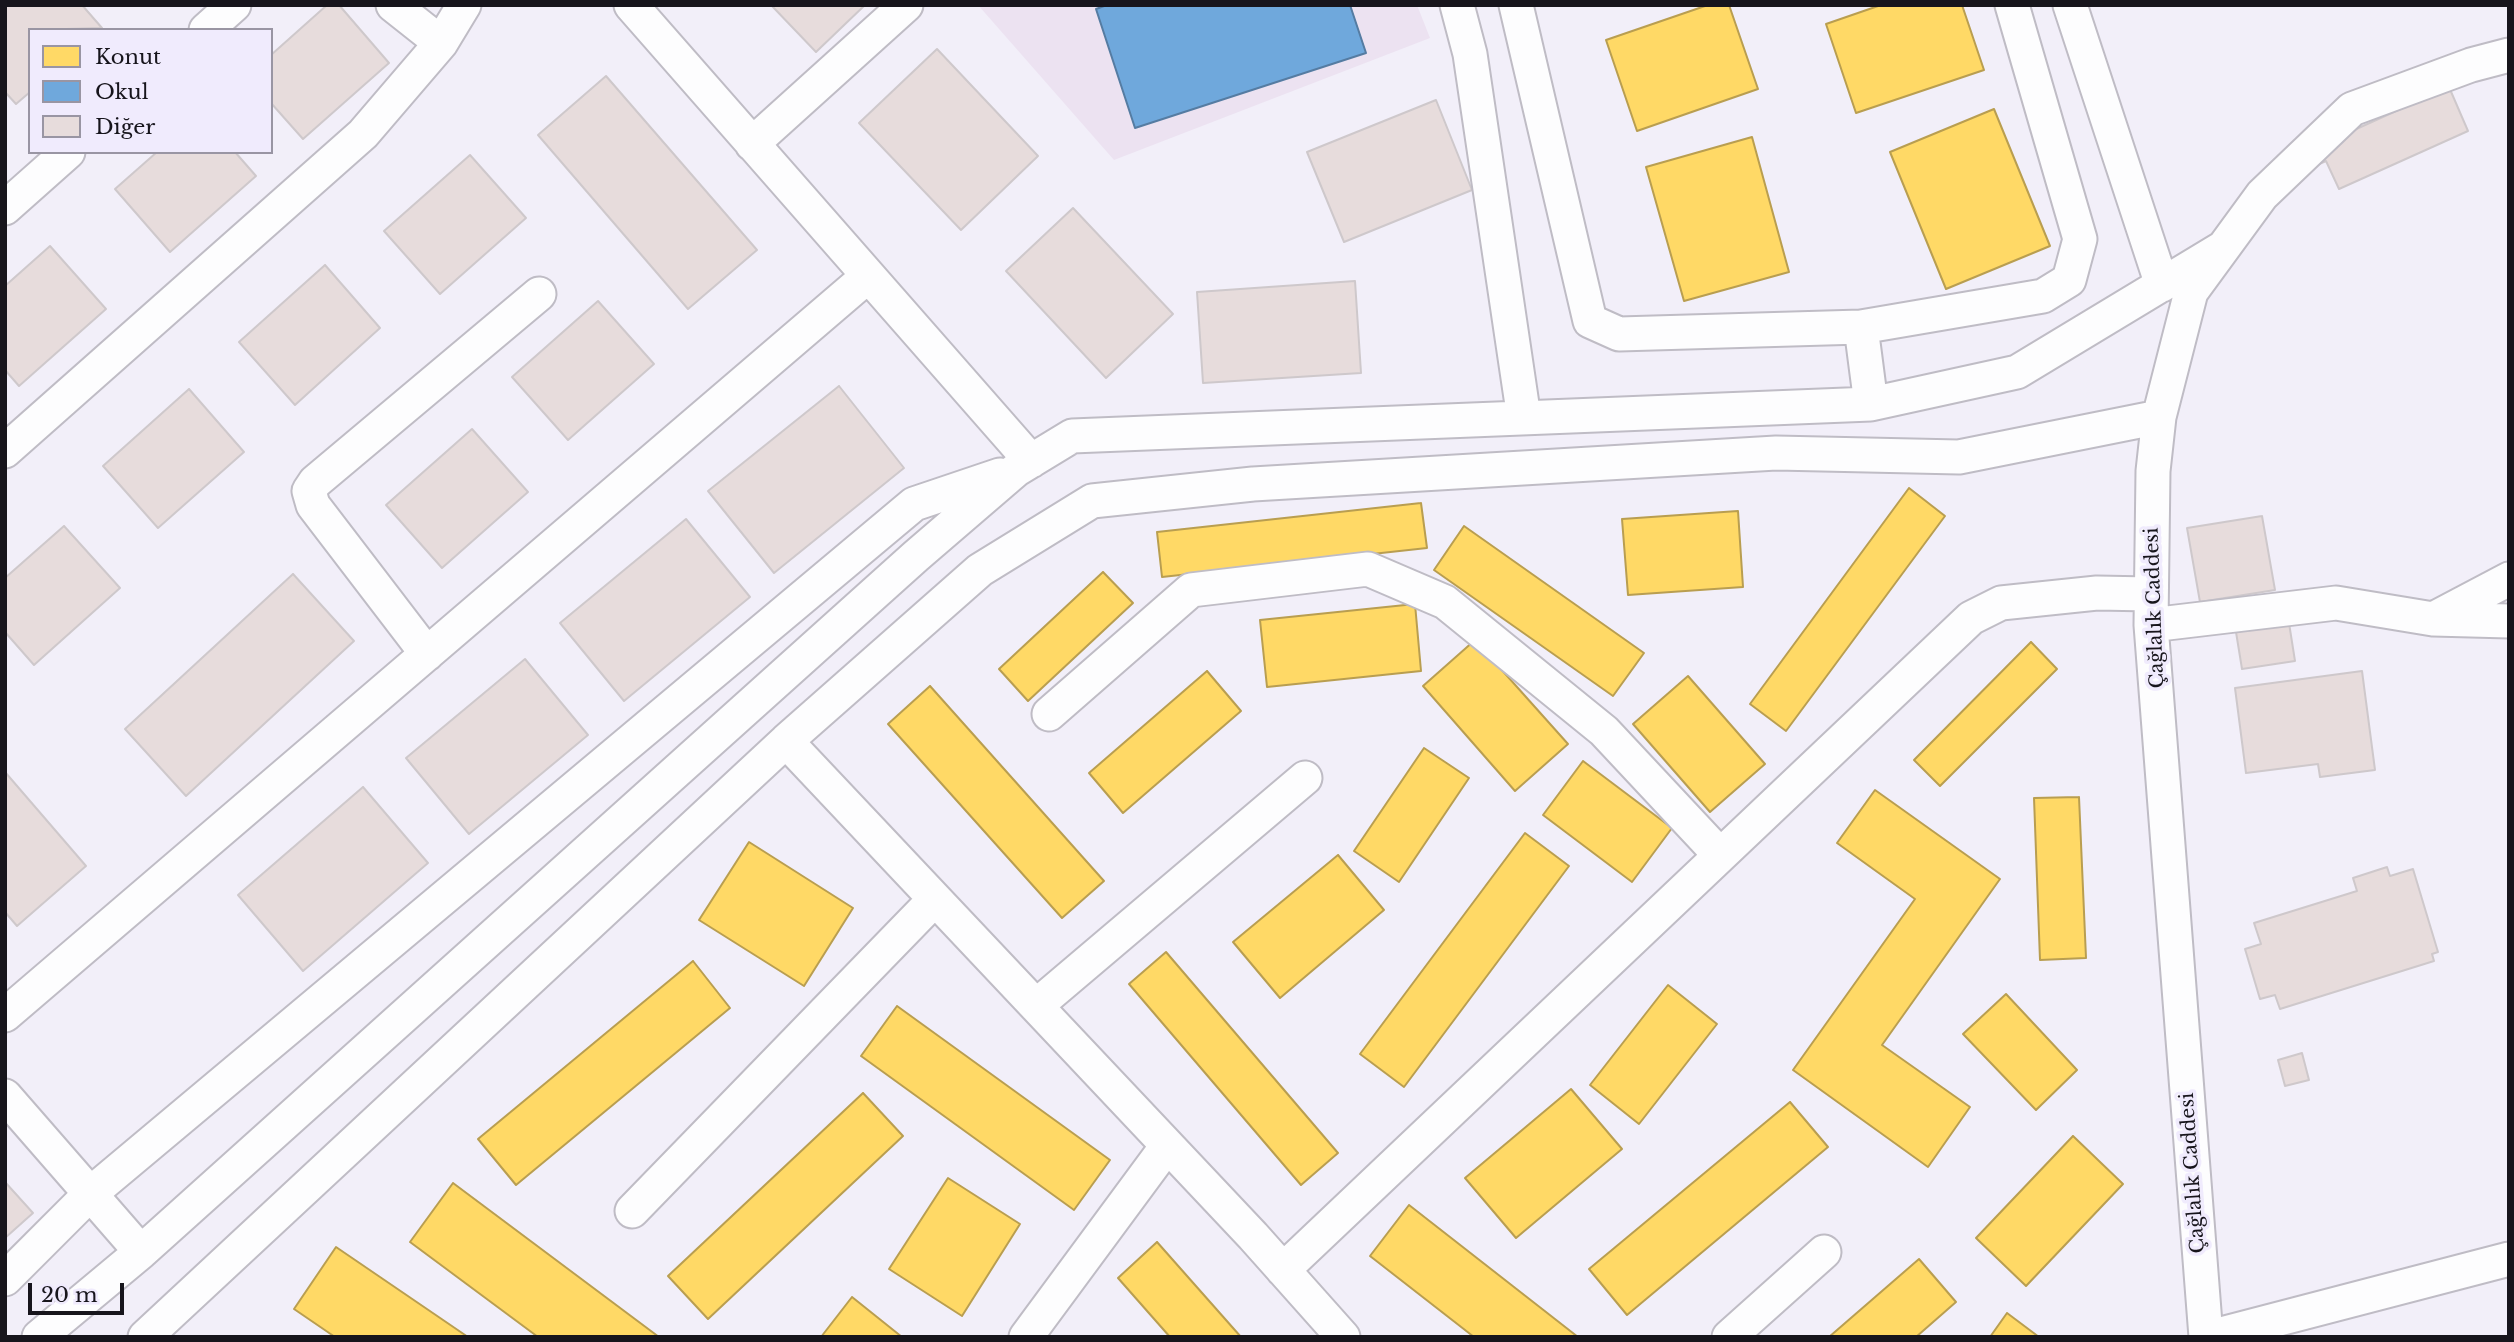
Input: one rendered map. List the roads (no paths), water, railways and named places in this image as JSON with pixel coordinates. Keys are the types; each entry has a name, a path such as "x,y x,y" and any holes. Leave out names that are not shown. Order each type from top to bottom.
{"street":[{"path":"208,28 234,5"},
{"path":"393,5 440,43"},
{"path":"5,451 363,134 440,43 464,5"},
{"path":"631,5 868,276 1023,465"},
{"path":"752,144 906,5"},
{"path":"1457,5 1470,54 1524,418"},
{"path":"1516,5 1590,321 1619,334 1861,327 2043,296 2068,280 2080,239 2012,5"},
{"path":"2070,5 2162,285"},
{"name":"Çağlalık Caddesi","path":"2208,1337 2151,609 2153,471 2159,417 2191,292 2262,195 2353,109 2471,65 2509,55"},
{"path":"5,208 66,154"},
{"path":"39,1337 141,1252 754,700 1023,465 1072,436 1871,404 2017,372 2224,247"},
{"path":"5,1015 868,276"},
{"path":"427,654 313,505 309,491 315,482 539,294"},
{"path":"1861,327 1871,404"},
{"path":"145,1337 786,741 979,570 1092,500 1253,484 1776,453 1959,457 2159,417"},
{"path":"5,1279 90,1194 914,504 1023,465"},
{"path":"1049,714 1191,590 1368,569 1445,602 1604,731 1720,856"},
{"path":"2433,619 2509,579"},
{"path":"1283,1270 1971,618 2001,603 2097,593 2151,609 2336,603 2433,619 2509,621"},
{"path":"786,741 1343,1337"},
{"path":"1036,1006 1305,778"},
{"path":"632,1211 935,898"},
{"path":"5,1096 141,1252"},
{"path":"1026,1337 1167,1146"},
{"path":"1729,1337 1824,1252"},
{"path":"2208,1337 2509,1259"}]}
